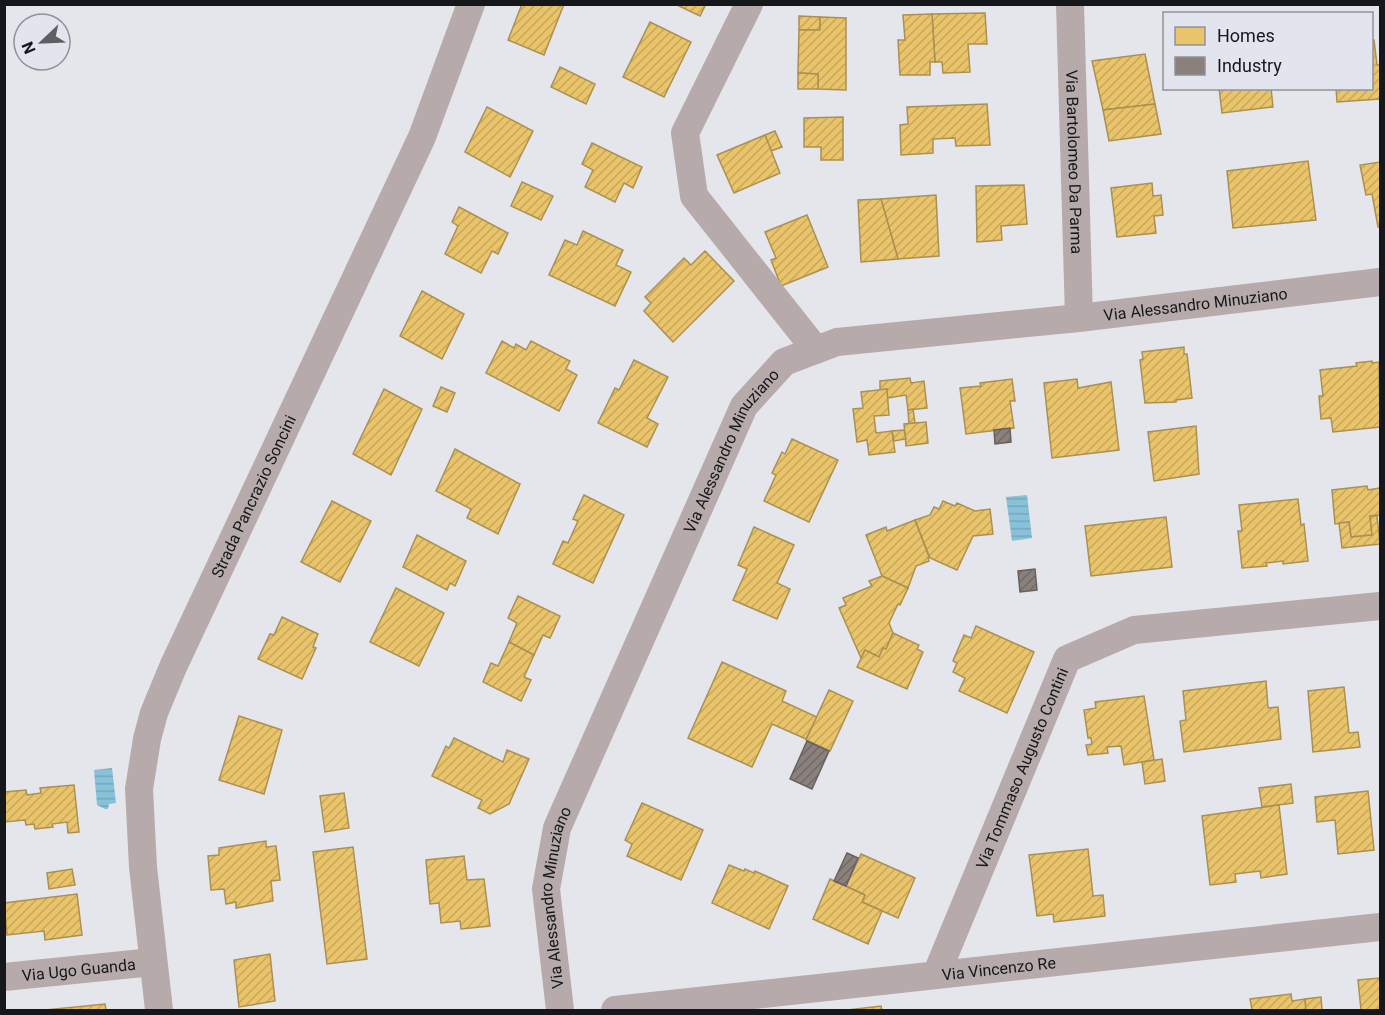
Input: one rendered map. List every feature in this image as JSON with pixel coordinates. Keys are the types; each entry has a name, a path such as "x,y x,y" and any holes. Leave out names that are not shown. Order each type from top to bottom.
{"street":[{"name":"Strada Pancrazio Soncini","path":"159,1011 139,815 142,764 154,713 173,667 422,137 471,4"},
{"path":"749,4 685,133 694,196 816,350"},
{"name":"Via Bartolomeo Da Parma","path":"1070,4 1079,318"},
{"name":"Via Alessandro Minuziano","path":"560,1011 546,889 557,828 744,406 784,362 837,342 1079,318 1380,282"},
{"name":"Via Tommaso Augusto Contini","path":"936,975 1067,659 1134,630 1380,606"},
{"name":"Via Vincenzo Re","path":"615,1011 1380,927"},
{"name":"Via Ugo Guanda","path":"4,977 153,962"}],"water":[{"path":"1027,495 1032,538 1012,541 1006,497"},
{"path":"112,768 116,803 109,804 108,809 105,809 97,805 94,770"}],"building: Homes":[{"path":"522,4 564,4 544,55 508,40"},
{"path":"675,4 706,4 700,16"},
{"path":"985,13 987,44 968,44 970,72 943,73 942,62 935,62 932,14"},
{"path":"932,14 935,62 930,62 930,75 900,75 898,40 905,40 903,15"},
{"path":"799,16 820,17 820,30 799,30"},
{"path":"820,17 846,18 846,90 818,89 818,74 798,73 799,30 820,30"},
{"path":"650,22 691,42 664,97 623,77"},
{"path":"1374,40 1377,65 1380,65 1380,99 1337,102 1336,90 1373,90"},
{"path":"1145,54 1155,104 1103,110 1092,61"},
{"path":"560,67 595,84 586,104 551,87"},
{"path":"798,73 818,74 818,89 798,89"},
{"path":"1219,90 1271,90 1273,107 1222,113"},
{"path":"987,104 990,145 956,146 955,138 933,139 933,153 901,155 900,125 908,124 907,107"},
{"path":"1155,104 1161,134 1109,141 1103,110"},
{"path":"487,107 533,131 510,177 465,152"},
{"path":"843,117 843,160 821,160 821,147 804,147 804,118"},
{"path":"775,131 782,147 771,151 765,135"},
{"path":"765,135 780,173 734,193 717,155"},
{"path":"592,143 642,167 633,188 624,183 615,202 585,187 593,170 582,164"},
{"path":"1308,161 1316,220 1233,228 1227,171"},
{"path":"1380,162 1380,227 1378,227 1372,194 1366,195 1360,165"},
{"path":"522,182 553,196 541,220 511,206"},
{"path":"1152,183 1153,196 1161,195 1163,215 1154,216 1156,233 1117,237 1111,188"},
{"path":"1024,185 1027,224 1001,226 1002,240 977,242 976,186"},
{"path":"936,195 939,256 898,259 881,199"},
{"path":"881,199 898,259 861,262 858,200"},
{"path":"459,207 508,233 498,254 492,251 481,273 445,254 458,226 452,222"},
{"path":"807,215 828,267 781,286 771,260 776,258 765,232"},
{"path":"583,231 623,250 616,265 631,272 615,306 549,275 565,240 577,245"},
{"path":"705,251 734,281 673,342 644,311 651,303 645,297 684,258 691,265"},
{"path":"422,291 464,314 442,359 400,336"},
{"path":"502,341 514,348 516,344 526,350 531,341 570,361 566,369 577,375 559,411 486,373"},
{"path":"1184,347 1184,354 1187,354 1192,398 1176,400 1176,402 1145,403 1140,360 1143,359 1142,352"},
{"path":"634,360 668,377 647,418 658,424 647,447 598,423 615,388 619,390"},
{"path":"1372,361 1372,363 1379,362 1380,427 1333,432 1331,418 1321,419 1319,396 1323,396 1320,370 1357,366 1356,363"},
{"path":"910,378 911,383 924,381 927,408 908,410 906,395 887,398 887,389 880,390 880,381"},
{"path":"1012,379 1015,401 1010,401 1014,428 966,434 960,388"},
{"path":"1077,379 1078,388 1111,382 1119,450 1052,458 1044,383"},
{"path":"441,387 455,393 447,412 433,406"},
{"path":"384,389 422,409 391,475 353,454"},
{"path":"887,389 889,415 874,416 876,433 892,431 895,452 869,455 867,440 857,442 853,409 863,408 861,392"},
{"path":"913,409 915,423 909,424 908,410"},
{"path":"926,422 928,443 906,446 904,424"},
{"path":"1196,426 1199,474 1154,481 1148,432"},
{"path":"904,430 906,439 894,441 892,431"},
{"path":"792,439 838,460 809,522 764,501 776,475 772,473 782,452 785,454"},
{"path":"455,449 520,484 498,534 467,518 471,509 436,491"},
{"path":"1367,486 1368,490 1380,488 1380,515 1370,516 1372,535 1351,537 1349,522 1335,524 1332,490"},
{"path":"584,495 624,515 593,583 553,564 563,541 568,543 578,521 573,519"},
{"path":"1298,499 1301,525 1304,524 1308,561 1283,564 1283,561 1266,563 1267,566 1242,568 1238,531 1242,531 1239,505"},
{"path":"332,501 371,521 340,582 301,562"},
{"path":"943,501 955,506 957,503 975,511 990,509 993,534 973,536 957,570 930,558 915,520 930,515 934,507 939,509"},
{"path":"1370,516 1377,516 1380,544 1342,548 1339,523 1349,522 1351,537 1372,535"},
{"path":"1166,517 1172,567 1091,576 1085,526"},
{"path":"915,520 929,561 916,566 908,588 882,576 866,535 886,527 887,531"},
{"path":"754,527 794,545 777,583 790,589 777,619 733,600 747,569 738,565"},
{"path":"417,535 466,561 455,586 450,583 447,590 403,567"},
{"path":"882,576 908,588 889,623 893,633 886,649 883,648 879,657 865,650 861,658 839,608 846,605 843,598 872,586 869,581"},
{"path":"396,588 444,613 419,666 370,642"},
{"path":"518,596 560,616 550,638 543,635 534,655 509,642 517,623 508,618"},
{"path":"282,617 318,634 313,647 316,648 302,679 258,659 270,634 274,635"},
{"path":"976,626 1034,652 1007,713 959,691 965,678 953,672 957,663 953,661 964,635 971,638"},
{"path":"893,633 919,645 917,649 923,652 907,689 857,667 865,650 879,657 883,648 886,649"},
{"path":"509,642 534,655 524,677 531,680 521,701 483,682 491,663 498,666"},
{"path":"722,662 786,691 782,701 817,717 806,739 772,724 752,767 688,738"},
{"path":"1266,681 1268,708 1278,707 1281,739 1184,752 1180,721 1186,720 1183,691"},
{"path":"1344,687 1349,733 1358,732 1360,747 1313,752 1308,691"},
{"path":"829,690 853,701 830,751 806,740"},
{"path":"1144,696 1154,760 1124,765 1121,746 1107,747 1108,753 1088,755 1086,745 1092,744 1091,738 1088,738 1084,710 1096,708 1095,702"},
{"path":"239,716 282,730 264,794 219,780"},
{"path":"454,738 503,762 507,750 529,759 509,804 490,814 478,808 482,800 432,776 446,746 449,748"},
{"path":"1162,759 1165,781 1145,784 1142,762"},
{"path":"1291,784 1293,803 1262,807 1259,788"},
{"path":"74,785 79,832 68,833 67,822 52,824 53,827 35,829 34,824 26,825 25,820 4,822 4,792 26,790 27,795 41,793 40,788"},
{"path":"1368,791 1374,850 1338,854 1335,820 1317,822 1315,797"},
{"path":"344,793 349,828 325,832 320,796"},
{"path":"642,803 703,830 681,880 627,856 632,844 625,840"},
{"path":"1279,805 1287,874 1261,878 1260,871 1235,874 1236,882 1210,885 1202,816"},
{"path":"266,841 266,847 276,846 280,880 271,881 273,901 236,908 236,902 226,904 224,889 211,890 208,856 219,855 219,848"},
{"path":"353,847 367,959 327,964 313,852"},
{"path":"1088,849 1093,896 1103,895 1105,916 1054,922 1053,914 1037,916 1029,855"},
{"path":"861,854 915,878 898,918 862,902 865,895 846,886"},
{"path":"464,856 467,880 484,879 490,926 461,929 460,921 441,923 439,903 430,904 426,860"},
{"path":"729,865 744,871 745,869 754,873 755,871 788,886 769,929 712,903"},
{"path":"72,869 75,885 49,889 47,873"},
{"path":"830,879 865,895 862,902 882,911 868,944 813,919"},
{"path":"77,894 82,935 45,940 44,931 7,935 4,903"},
{"path":"270,954 275,1001 239,1007 234,960"},
{"path":"1380,978 1380,1010 1361,1010 1358,980"},
{"path":"1291,994 1292,1001 1305,999 1306,1010 1252,1010 1250,999"},
{"path":"1321,997 1322,1010 1306,1010 1305,999"},
{"path":"105,1004 106,1010 45,1010"},
{"path":"881,1006 882,1010 847,1010"}],"building: Industry":[{"path":"1010,428 1011,442 995,444 994,430"},
{"path":"1035,569 1037,590 1020,592 1018,571"},
{"path":"807,741 829,751 812,789 790,779"},
{"path":"847,853 858,858 846,886 834,881"}]}
